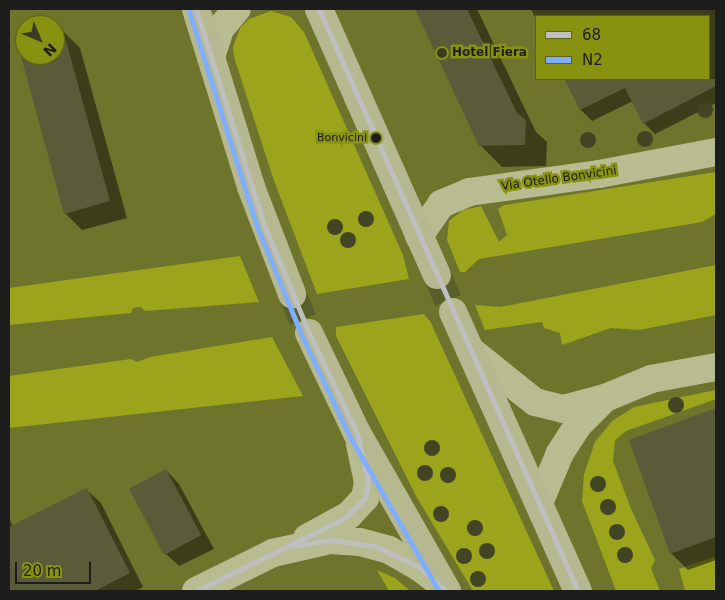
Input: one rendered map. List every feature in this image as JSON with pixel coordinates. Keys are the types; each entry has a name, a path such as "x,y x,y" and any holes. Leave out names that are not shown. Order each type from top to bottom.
{"main road":[{"path":"196,9 251,187 292,294"},
{"path":"318,9 437,275"},
{"path":"453,312 576,590"},
{"path":"309,333 357,433 446,589"}],"street":[{"path":"212,57 220,29 237,9"},
{"name":"Via Otello Bonvicini","path":"419,236 441,204 469,192 599,174 716,152"},
{"path":"470,350 509,384 541,405 563,409 605,398 651,379 716,367"},
{"path":"539,503 560,453 579,424 605,398"},
{"path":"196,591 290,547 343,519 365,498 368,482 357,433"},
{"path":"290,547 330,540 375,546 406,559 446,589"}],"shaded area":[{"path":"271,11 291,17 304,32 403,255 409,279 317,294 273,178 234,57 233,47 240,28 249,19"},
{"path":"716,172 716,214 702,222 479,259 465,272 460,272 447,240 449,221 463,210 481,206 499,242 507,235 498,209 504,205"},
{"path":"240,256 259,302 145,311 141,307 133,308 131,313 9,325 9,288"},
{"path":"716,265 716,315 639,330 611,328 562,345 560,333 544,328 542,322 485,330 475,305 500,307"},
{"path":"424,314 430,321 554,591 473,591 416,496 336,336 336,327"},
{"path":"272,337 303,396 9,428 9,376 131,359 137,362 150,357"},
{"path":"716,390 716,399 626,431 615,440 613,461 631,509 655,560 651,568 660,591 616,591 582,501 584,474 595,442 612,421 634,407"},
{"path":"716,556 716,591 685,591 679,569"},
{"path":"377,570 395,578 410,591 389,591"}],"building":[{"path":"415,9 467,9 517,113 526,120 525,145 479,146"},
{"path":"65,37 110,201 64,214 23,65 65,65"},
{"path":"716,79 716,86 643,124 625,88 580,110 565,80"},
{"path":"716,408 716,537 670,554 629,440"},
{"path":"166,469 201,535 164,555 129,489"},
{"path":"87,488 130,573 95,591 9,591 9,527"}],"tunnel":[{"path":"437,275 453,312"},
{"path":"292,294 309,333"}],"transit line":[{"name":"68","path":"196,9 263,222 309,333 357,433 368,482 365,498 343,519 196,591"},
{"name":"68","path":"319,9 578,591"},
{"name":"N2","path":"189,11 256,224 302,336 350,437 439,591"},
{"name":"68","path":"294,546 330,540 375,546 419,567 447,591"}],"place":[{"name":"Hotel Fiera","path":"442,53"},
{"name":"Bonvicini","path":"376,138"}]}
